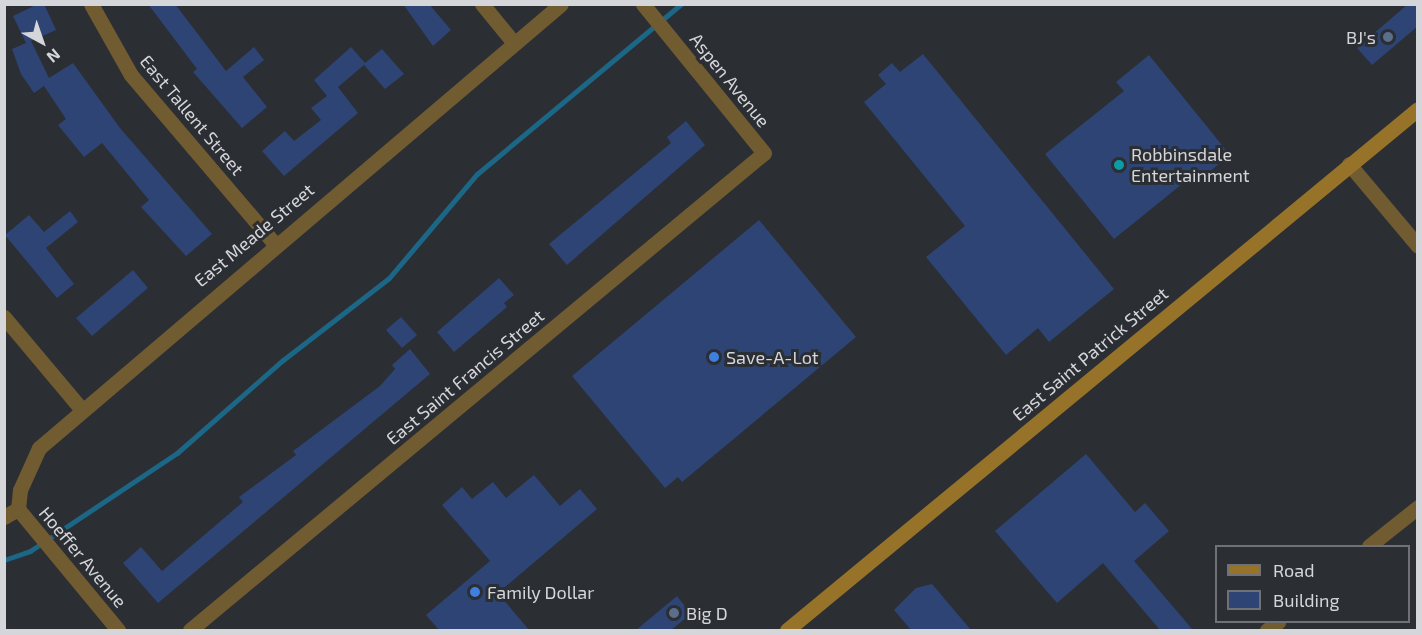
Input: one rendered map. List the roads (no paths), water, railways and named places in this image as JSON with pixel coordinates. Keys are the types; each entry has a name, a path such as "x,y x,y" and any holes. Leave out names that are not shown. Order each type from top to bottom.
{"main road":[{"name":"East Saint Patrick Street","path":"788,630 1418,109"}],"street":[{"name":"East Tallent Street","path":"91,4 132,75 274,243"},
{"path":"482,4 514,43"},
{"name":"East Meade Street","path":"11,513 39,448 274,243 561,4"},
{"name":"Aspen Avenue","path":"645,7 764,153"},
{"name":"East Saint Francis Street","path":"190,630 764,153"},
{"path":"1349,164 1418,246"},
{"path":"4,317 82,410"},
{"path":"1370,545 1418,507"},
{"name":"Hoeffer Avenue","path":"11,513 32,526 118,630"}],"waterway":[{"path":"4,560 30,551 177,453 283,360 389,278 477,174 681,4"}],"place":[{"name":"BJ's","path":"1388,37"},
{"name":"Robbinsdale Entertainment","path":"1119,165"},
{"name":"Save-A-Lot","path":"714,357"},
{"name":"Family Dollar","path":"475,592"},
{"name":"Big D","path":"674,613"}]}
